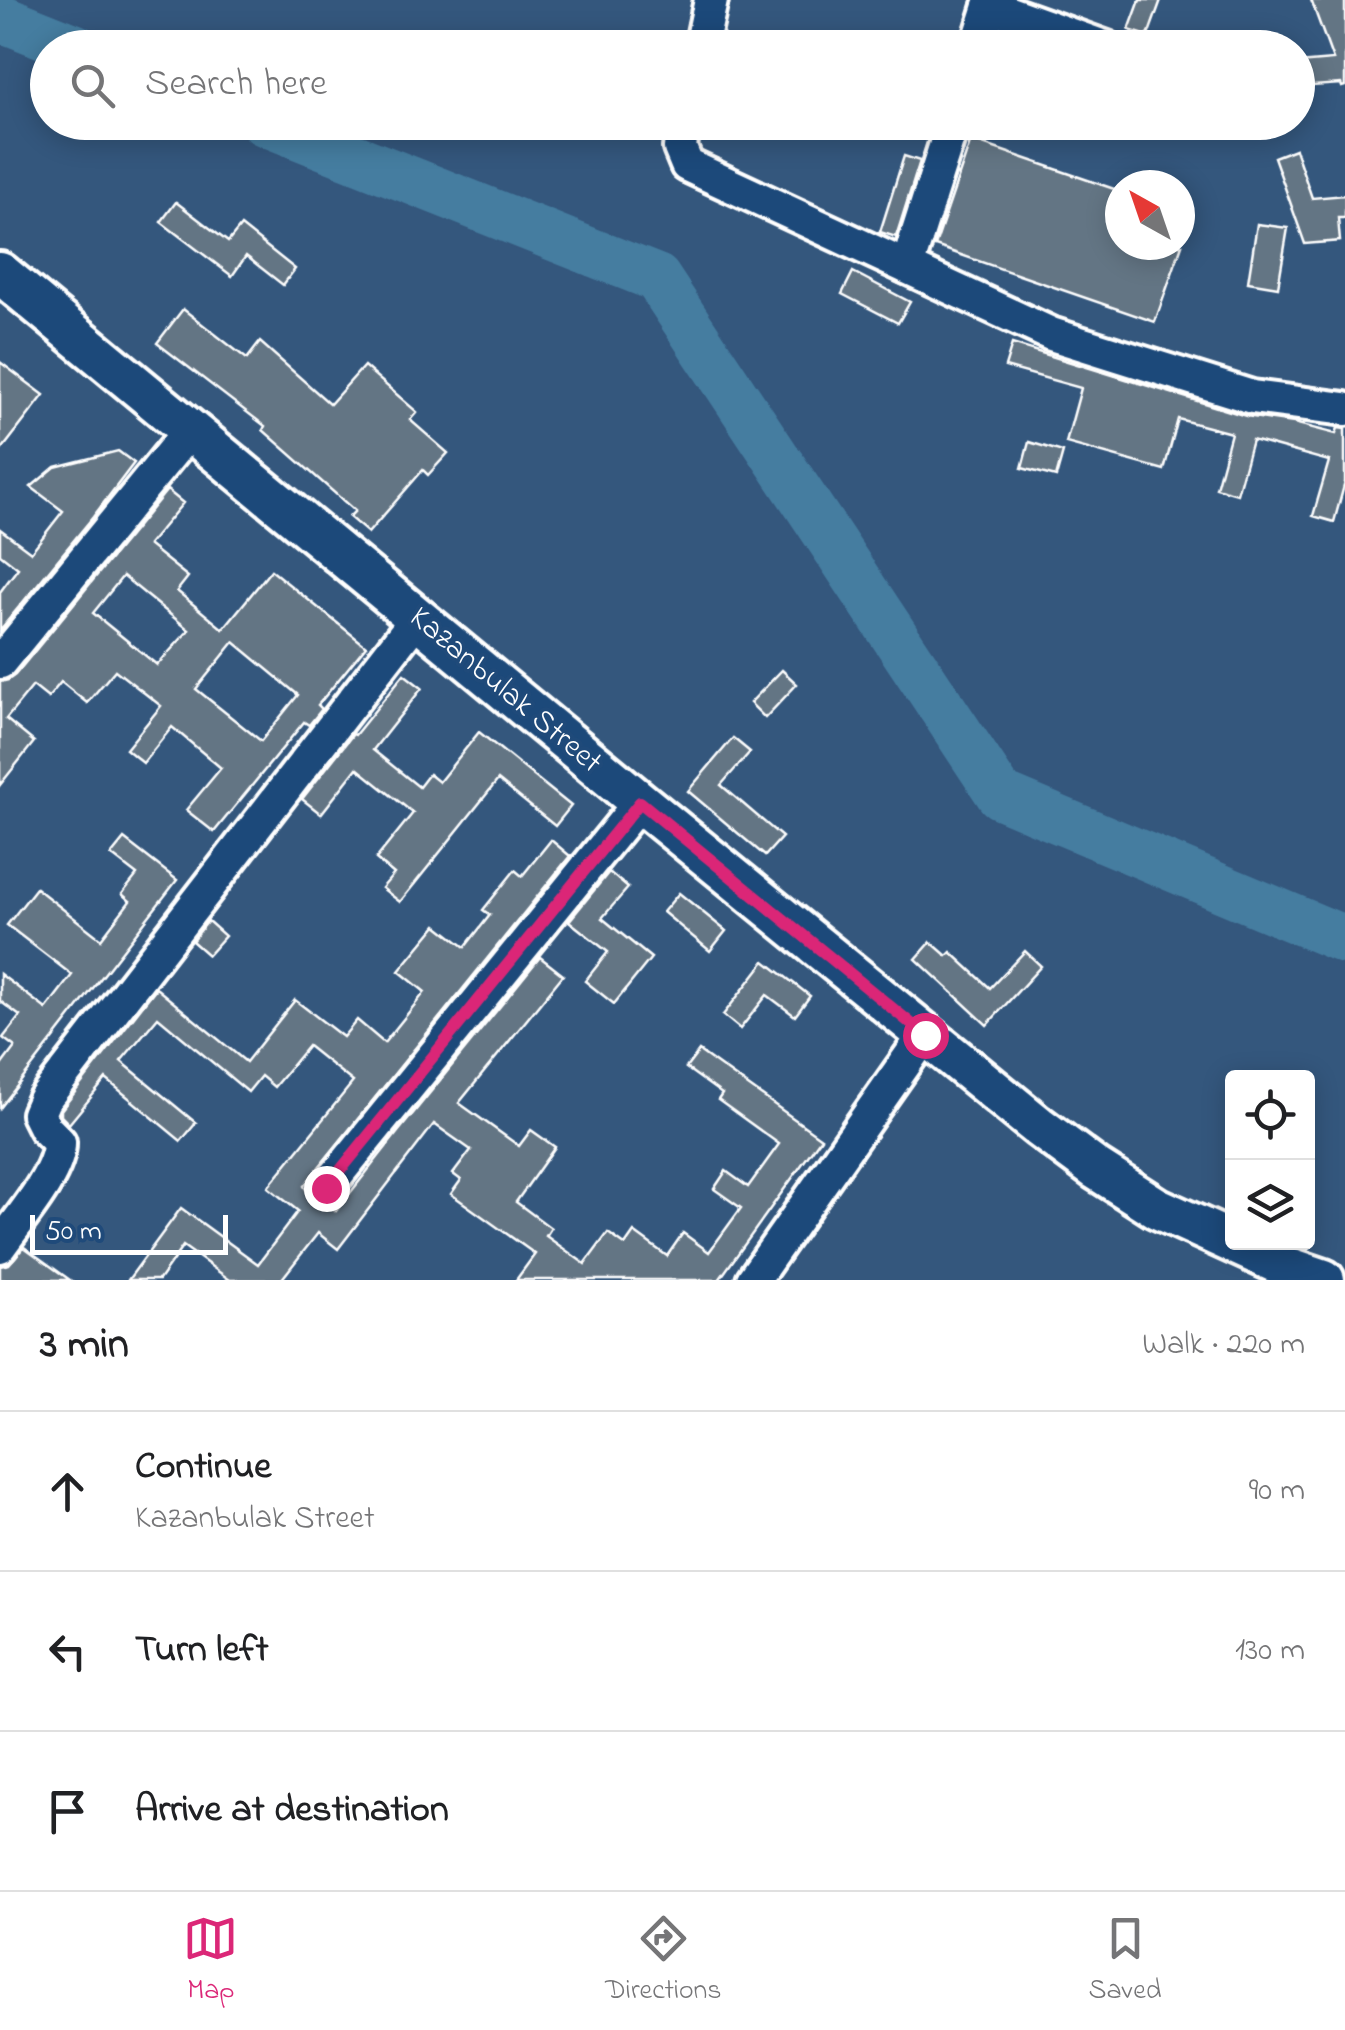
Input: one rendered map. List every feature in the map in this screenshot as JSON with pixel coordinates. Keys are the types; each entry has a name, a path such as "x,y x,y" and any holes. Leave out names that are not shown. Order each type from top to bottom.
{"main road":[{"name":"Kazanbulak Street","path":"0,274 925,1035 1096,1169 1156,1208 1324,1280"}],"street":[{"path":"704,30 711,0"},
{"path":"983,30 991,3 1061,30"},
{"path":"681,140 686,165 1052,334 1252,397 1345,409"},
{"path":"907,267 947,140"},
{"path":"0,662 190,430"},
{"path":"0,1246 52,1173 60,1155 59,1142 38,1114 44,1100 417,618"},
{"path":"326,1188 640,802"},
{"path":"753,1280 925,1035"}],"building":[{"path":"1140,0 1161,0 1150,30 1129,30"},
{"path":"1311,0 1345,0 1345,86 1315,86 1315,62 1333,60"},
{"path":"971,140 1105,186 1105,260 1177,260 1155,322 935,246"},
{"path":"1295,149 1312,198 1345,195 1345,218 1338,218 1340,241 1305,244 1274,157"},
{"path":"904,156 920,161 896,237 880,232"},
{"path":"176,202 228,242 241,226 295,269 283,285 246,256 232,276 161,222"},
{"path":"1257,224 1288,228 1278,287 1248,282"},
{"path":"853,272 910,302 898,323 842,294"},
{"path":"183,309 247,359 260,342 330,404 364,366 417,412 410,420 448,453 428,475 423,470 368,533 349,517 355,511 263,430 265,426 157,343"},
{"path":"1012,344 1246,416 1336,434 1338,428 1345,429 1345,482 1334,522 1313,516 1329,461 1252,440 1237,494 1216,488 1231,433 1178,419 1164,470 1066,443 1081,388 1005,367"},
{"path":"0,362 44,395 0,452"},
{"path":"1029,442 1063,452 1056,477 1022,468"},
{"path":"118,451 134,463 0,630 0,592 18,568 0,554 0,529 31,552 63,511 31,487 55,467"},
{"path":"167,490 183,503 148,545 188,577 177,591 223,629 271,570 366,646 318,705 322,709 309,725 304,722 214,832 186,810 221,768 172,727 143,763 126,749 161,706 115,670 87,703 61,682 48,698 33,686 6,719 34,742 0,785 0,682 15,675","holes":["123,576 189,630 157,665 93,613","234,642 298,695 261,741 196,689"]},
{"path":"782,670 797,684 765,718 750,703"},
{"path":"404,674 422,688 373,750 419,787 429,774 439,782 479,732 571,806 555,826 498,780 400,902 382,888 394,874 376,859 413,813 357,768 321,814 302,799"},
{"path":"733,738 750,752 721,785 782,837 765,856 688,791"},
{"path":"124,839 177,880 0,1108 0,1067 15,1047 3,1038 20,1016 0,1001 0,974 46,1009 72,975 7,925 36,888 101,939 130,901 122,894 137,875 111,855"},
{"path":"551,840 570,856 304,1186 314,1204 336,1211 540,957 563,975 459,1103 519,1146 531,1130 555,1147 516,1202 551,1228 546,1236 585,1264 608,1233 625,1245 634,1232 667,1256 683,1233 709,1252 741,1208 714,1189 726,1171 748,1187 779,1144 718,1100 722,1094 686,1068 699,1051 821,1138 719,1280 516,1280 535,1254 451,1194 461,1180 453,1174 471,1150 434,1124 338,1249 318,1233 281,1280 230,1280 183,1246 159,1280 128,1280 181,1208 258,1264 298,1211 268,1187 353,1082 308,1046 274,1087 261,1076 248,1092 158,1017 121,1061 196,1123 181,1141 106,1079 69,1124 61,1110 156,988 246,1062 295,1000 343,1037 357,1020 384,1043 425,992 399,971 437,925 465,947 490,915 483,910 515,870 522,876"},
{"path":"609,872 628,888 602,918 651,958 614,1004 585,981 608,952 569,921"},
{"path":"679,893 726,931 710,951 663,912"},
{"path":"208,921 225,936 208,955 192,941"},
{"path":"931,942 947,956 951,952 990,988 1025,951 1041,966 987,1025 916,959"},
{"path":"765,961 810,996 795,1016 767,995 740,1029 723,1015"},
{"path":"24,1247 70,1280 0,1280 0,1266 9,1264"}],"waterway":[{"path":"0,21 31,30"},
{"path":"309,140 657,278 1000,795 1345,940"}],"route":[{"path":"326,1188 640,802 925,1035"}]}
